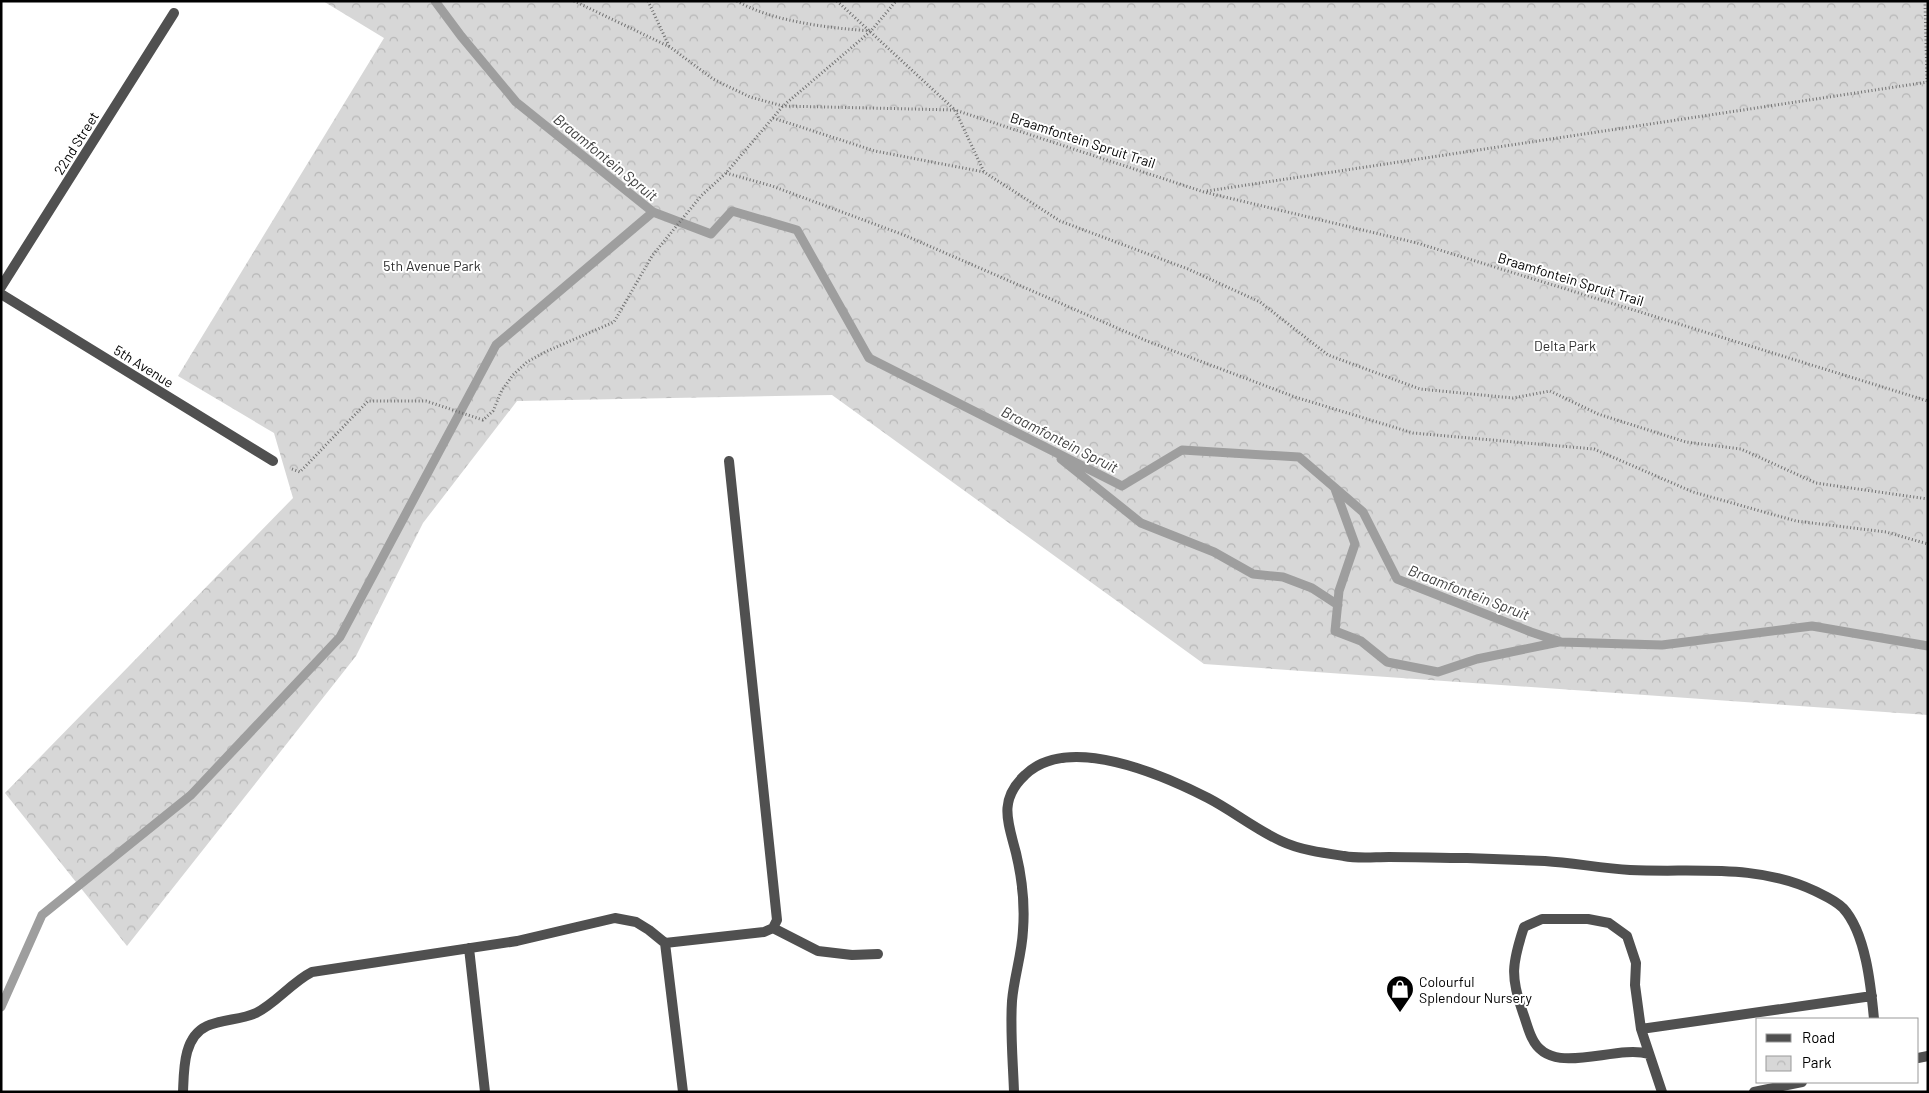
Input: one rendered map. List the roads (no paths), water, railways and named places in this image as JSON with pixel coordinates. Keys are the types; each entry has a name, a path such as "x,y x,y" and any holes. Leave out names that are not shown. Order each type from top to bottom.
{"street":[{"name":"22nd Street","path":"1,287 174,13"},
{"name":"5th Avenue","path":"1,294 273,461"},
{"path":"729,461 777,920 773,928"},
{"path":"1014,1092 1012,1005 1023,932 1024,910 1022,881 1009,829 1006,808 1008,797 1027,772 1042,763 1062,757 1104,760 1153,773 1210,798 1262,832 1284,843 1312,851 1348,857 1548,861 1627,870 1709,871 1772,875 1831,898 1843,908 1853,923 1860,944 1872,996 1874,1018"},
{"path":"183,1092 184,1067 194,1035 207,1026 257,1012 308,974 325,968 517,941 615,918 636,922 665,943 683,1092"},
{"path":"1649,1054 1639,1051 1620,1052 1572,1059 1554,1058 1542,1053 1532,1039 1514,988 1514,956 1524,927 1542,919 1588,919 1609,923 1627,936 1636,962 1635,985 1641,1029 1662,1092"},
{"path":"665,943 754,933 773,928 818,950 852,955 878,954"},
{"path":"469,948 485,1092"},
{"path":"1641,1029 1872,996"},
{"path":"1754,1092 1797,1083"}],"waterway":[{"name":"Braamfontein Spruit","path":"435,1 461,36 516,102 653,212 711,234 732,211 797,230 869,358 1122,486 1182,450 1299,457 1363,512 1397,579 1561,642 1662,645 1812,626 1928,646"},
{"path":"1,1007 42,915 191,795 340,637 496,345 653,212"},
{"path":"1061,459 1141,523 1214,552 1253,574 1283,577 1312,588 1338,605"},
{"path":"1335,489 1355,544 1339,591 1335,631 1361,641 1387,662 1438,672 1477,659 1559,642"}],"place":[{"name":"Colourful Splendour Nursery","path":"1400,1013"}],"park label":[{"name":"5th Avenue Park","path":"432,265"},
{"name":"Delta Park","path":"1565,345"}]}
